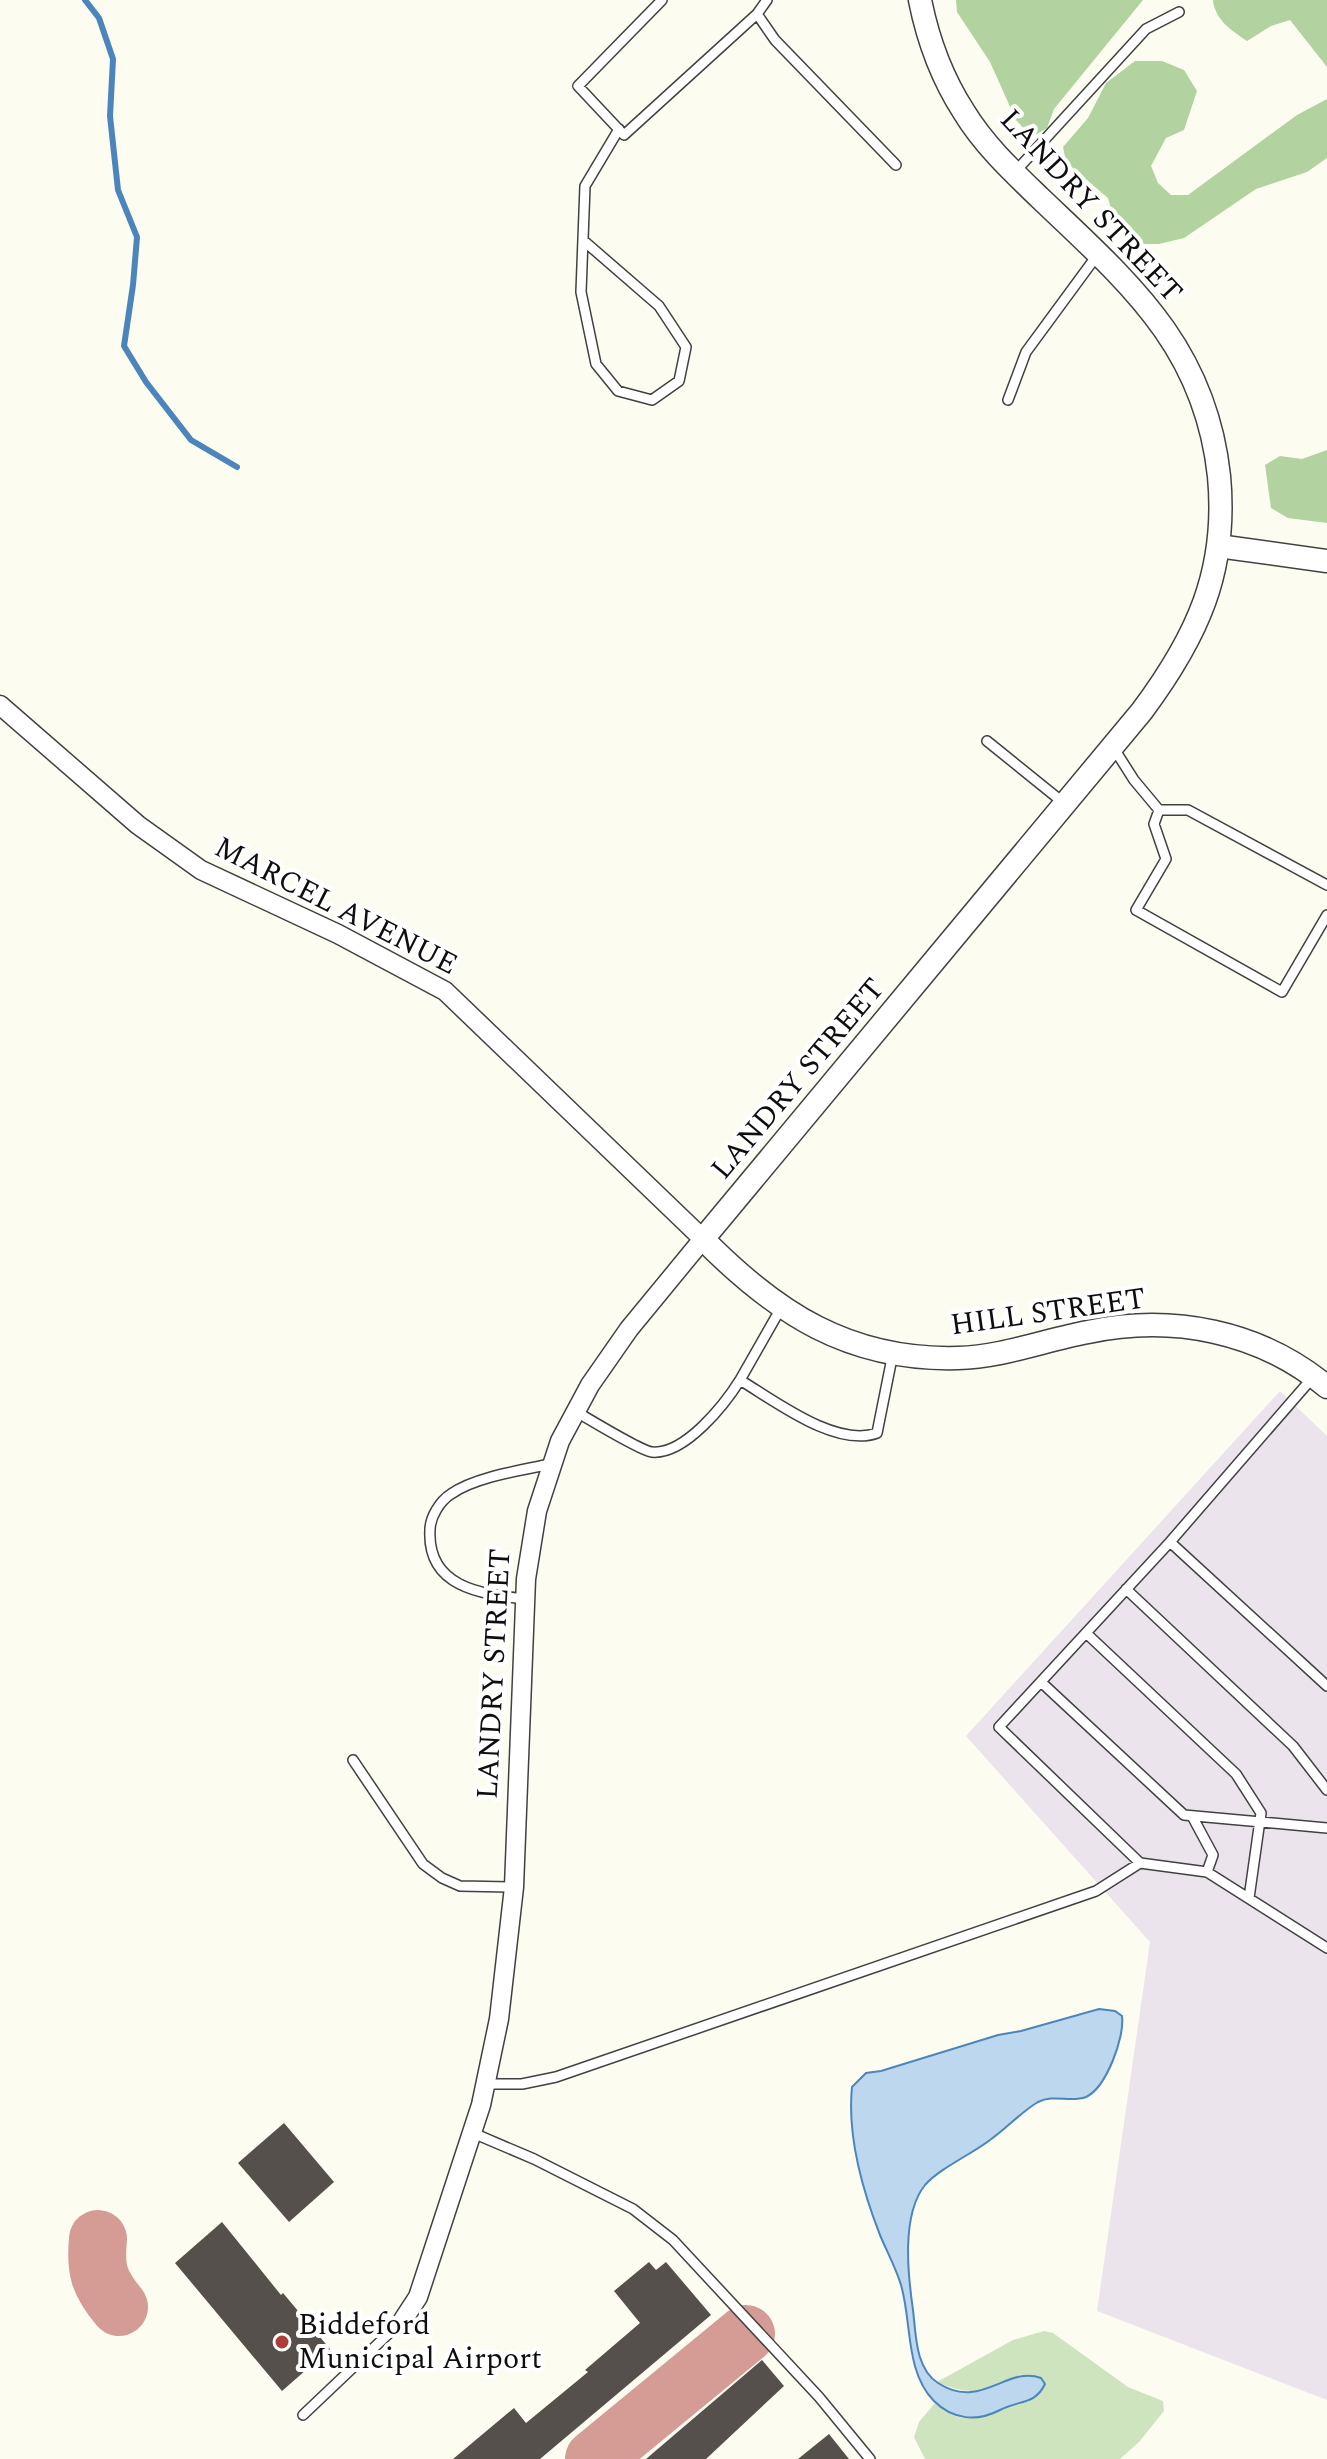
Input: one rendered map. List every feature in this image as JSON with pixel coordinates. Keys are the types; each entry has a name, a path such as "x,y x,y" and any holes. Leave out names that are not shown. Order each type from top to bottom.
{"street":[{"name":"LANDRY STREET","path":"403,2320 426,2277 487,2084 499,2019 514,1887 525,1599 537,1511 551,1464 575,1411 611,1354 703,1239 1167,677 1188,643 1205,603 1218,546 1221,496 1216,453 1197,383 1161,322 1098,254 1014,173 985,142 964,113 934,53 920,0"},
{"path":"1218,546 1327,561"},
{"name":"MARCEL AVENUE","path":"0,705 138,825 201,870 338,934 445,991 703,1239"},
{"name":"HILL STREET","path":"703,1239 734,1271 781,1308 829,1334 893,1353 942,1358 973,1357 1124,1325 1183,1326 1248,1340 1280,1354 1321,1381"}],"lane":[{"path":"662,0 578,86 624,135 757,14 767,0"},
{"path":"1014,173 1146,29 1179,12"},
{"path":"757,14 775,40 896,165"},
{"path":"584,241 659,306 686,347 679,381 652,400 618,391 596,364 581,292 585,186 619,129"},
{"path":"1008,400 1026,352 1098,254"},
{"path":"987,741 1065,804"},
{"path":"1113,746 1134,780 1159,810"},
{"path":"1159,810 1188,810 1327,885"},
{"path":"1159,810 1154,824 1166,859 1136,910 1282,992 1327,915"},
{"path":"575,1411 651,1452 669,1450 704,1427 728,1399 781,1308"},
{"path":"740,1380 815,1425 862,1439 877,1433 893,1353"},
{"path":"1321,1381 999,1727 1140,1863 1207,1872 1327,1948"},
{"path":"525,1599 461,1586 437,1568 429,1542 430,1524 438,1508 451,1494 495,1476 551,1464"},
{"path":"1170,1542 1327,1686"},
{"path":"1126,1589 1293,1746 1327,1790"},
{"path":"1086,1633 1236,1774 1261,1813 1249,1898"},
{"path":"1041,1682 1184,1815 1327,1828"},
{"path":"353,1760 423,1864 460,1886 514,1887"},
{"path":"1192,1816 1213,1855 1207,1872"},
{"path":"487,2084 522,2084 556,2077 1096,1891 1140,1863"},
{"path":"473,2133 534,2159 633,2209 673,2240 819,2397 870,2459"},
{"path":"303,2415 403,2320"}],"shaded area":[{"path":"1280,1391 1327,1436 1327,2400 1097,2311 1150,1942 966,1736"}],"green space":[{"path":"956,0 1143,0 1054,109 1047,128 1037,134 1028,133 1016,120 990,62 957,12"},
{"path":"1213,0 1327,0 1327,67 1290,20 1271,26 1247,41 1220,19"},
{"path":"1135,61 1162,61 1184,70 1197,91 1184,130 1166,138 1151,166 1158,183 1171,195 1188,195 1297,115 1327,99 1327,158 1307,172 1256,189 1184,238 1159,244 1135,244 1116,226 1108,198 1066,162 1063,147 1088,118 1106,83"},
{"path":"1327,450 1327,523 1288,518 1271,508 1265,465 1280,456 1302,459"},
{"path":"1044,2331 1053,2333 1128,2387 1163,2401 1164,2411 1139,2442 1120,2459 925,2459 914,2437 919,2422 935,2403 955,2416 967,2418 1029,2401 1021,2374 999,2385 971,2391 937,2382 1013,2340"}],"water":[{"path":"1099,2009 1115,2011 1122,2016 1122,2025 1113,2061 1093,2092 1080,2099 1038,2102 990,2140 931,2179 917,2198 912,2212 908,2246 909,2280 916,2340 921,2360 930,2377 953,2390 967,2392 1017,2377 1041,2378 1045,2384 1031,2399 991,2414 974,2417 957,2415 934,2401 918,2376 901,2285 873,2217 857,2162 852,2124 852,2087 866,2073"}],"building":[{"path":"284,2123 334,2182 289,2222 238,2163"},
{"path":"222,2222 330,2349 282,2391 175,2263"},
{"path":"649,2262 656,2270 666,2262 711,2315 540,2459 453,2459 514,2408 526,2423 588,2372 585,2370 640,2323 614,2291"},
{"path":"762,2360 784,2386 706,2459 646,2459"},
{"path":"829,2434 849,2459 798,2459"}],"waterway":[{"path":"85,0 99,18 113,59 110,116 118,190 137,237 124,346 146,382 191,440 237,467"}],"taxiway":[{"path":"98,2239 100,2276 119,2307"},
{"path":"594,2459 746,2334"}],"place":[{"name":"Biddeford Municipal Airport","path":"282,2342"}]}
